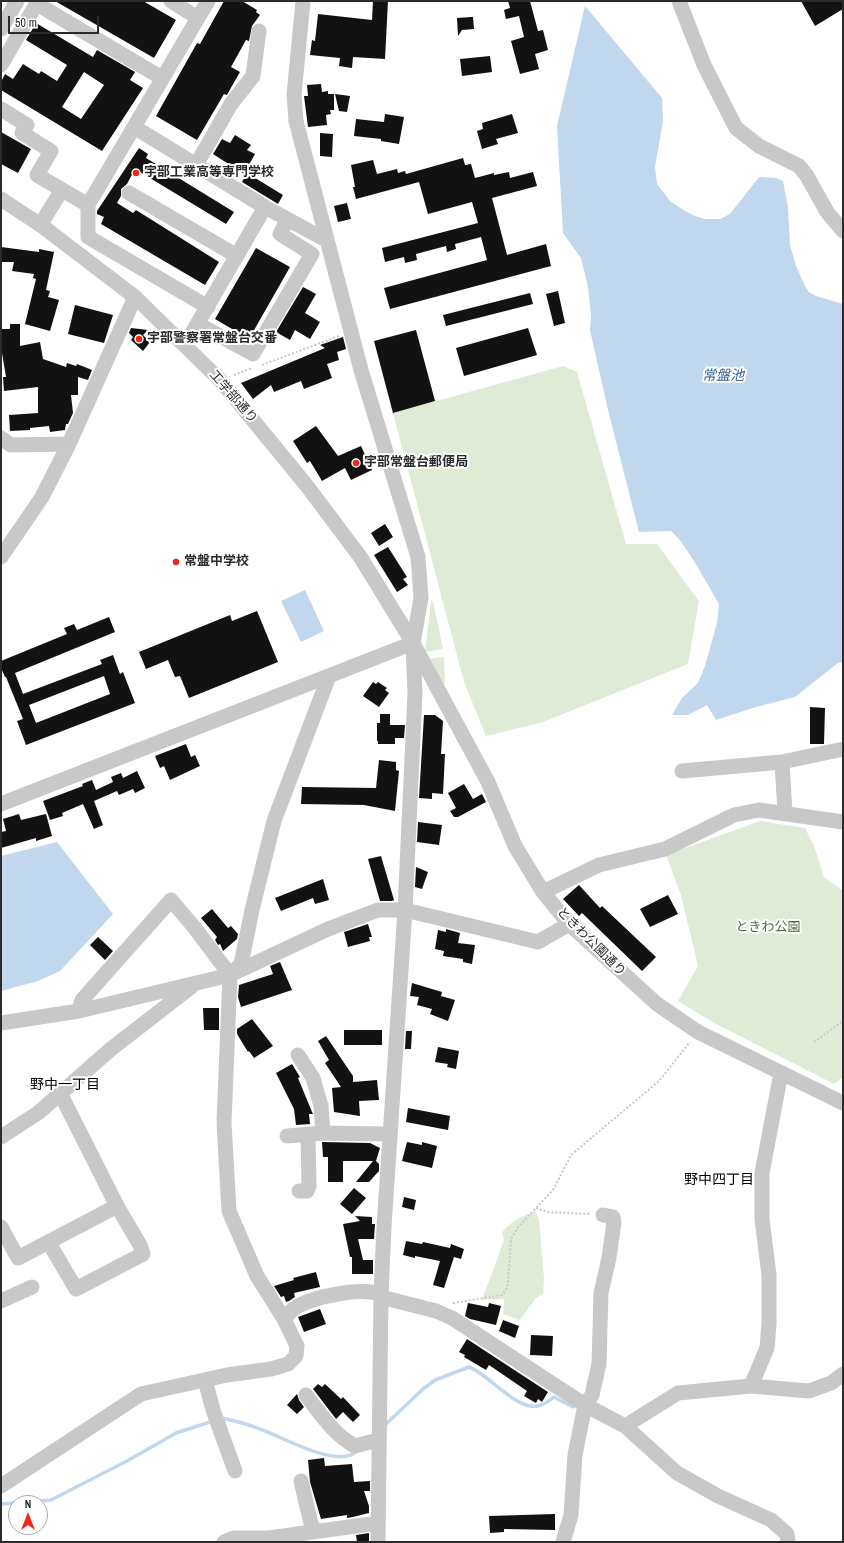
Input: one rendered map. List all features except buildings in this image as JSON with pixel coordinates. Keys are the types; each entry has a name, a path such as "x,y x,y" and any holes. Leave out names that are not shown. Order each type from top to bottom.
{"street":[{"path":"171,1 198,18"},
{"path":"208,1 88,205 88,237 208,307"},
{"path":"303,1 294,88 296,121 351,332 418,557 421,598 413,643 415,693 405,910 389,1134 381,1296 378,1440 378,1542"},
{"path":"679,1 704,65 736,128 759,146 799,166 807,176 827,212 843,232"},
{"path":"1,29 15,2"},
{"path":"1,65 38,2 162,78"},
{"path":"196,165 231,104 254,76 259,31"},
{"path":"1,109 27,125 22,134 51,151 37,175 88,205"},
{"path":"134,127 287,220 326,240"},
{"path":"40,225 62,190"},
{"path":"129,193 237,256"},
{"name":"工学部通り","path":"1,199 40,225 135,297 185,344 220,380 307,486 356,552 413,643"},
{"path":"185,344 208,307 265,207"},
{"path":"198,324 254,354 312,254 280,234 287,220"},
{"path":"1,557 42,497 69,444 135,297"},
{"path":"1,438 11,445 69,444"},
{"path":"1,804 413,643"},
{"name":"ときわ公園通り","path":"413,643 488,782 515,846 543,892 569,924 657,1004 698,1032 843,1103"},
{"path":"230,975 241,964 252,910 274,821 329,676"},
{"path":"682,770 782,762 843,749"},
{"path":"782,762 785,812"},
{"path":"543,892 599,865 665,849 734,815 759,810 785,812 843,822"},
{"path":"1,1486 141,1394 288,1364 296,1356 297,1346 284,1319 257,1276 229,1211 224,1123 230,975 194,927 171,900 82,1000 79,1011"},
{"path":"1,1023 79,1011 230,975 328,929 378,910 405,910 538,942 569,924"},
{"path":"1,1137 38,1113 111,1049 195,984"},
{"path":"298,1055 313,1078 321,1106 323,1133"},
{"path":"751,1386 767,1348 769,1324 769,1276 762,1219 762,1173 781,1072"},
{"path":"49,1243 76,1289 143,1254 140,1245 117,1206 60,1093"},
{"path":"287,1136 323,1133 389,1134"},
{"path":"308,1134 310,1186 308,1194"},
{"path":"1,1227 18,1258 117,1206"},
{"path":"563,1542 571,1515 575,1456 585,1405 592,1395 599,1364 600,1293 609,1258 614,1222 612,1217 603,1215"},
{"path":"1,1301 32,1287"},
{"path":"284,1319 298,1306 331,1296 364,1292 376,1292 381,1296 436,1311 452,1318 585,1405 625,1426 677,1473 718,1496 771,1520 787,1534 788,1542"},
{"path":"625,1426 678,1393 751,1386 809,1391 831,1383 843,1374"},
{"path":"205,1380 213,1410 237,1465"},
{"path":"306,1395 326,1422 347,1442 355,1446 378,1440"},
{"path":"301,1481 313,1532"},
{"path":"228,1536 269,1538 378,1523"}],"path":[{"path":"220,380 351,332"},
{"path":"814,1042 843,1021"},
{"path":"436,1311 455,1303 502,1295 506,1290 508,1283 511,1239 519,1226 553,1190 571,1155 659,1081 678,1060 698,1032"},
{"path":"536,1208 547,1212 603,1215"}],"green space":[{"path":"563,366 577,372 626,544 657,544 699,601 688,664 543,722 486,736 464,682 393,413"},
{"path":"431,601 433,601 443,649 425,652"},
{"path":"444,657 445,683 442,684 429,659"},
{"name":"ときわ公園","path":"760,821 805,828 814,846 824,877 843,891 843,1077 834,1084 714,1023 678,1001 698,966 681,895 666,855"},
{"path":"535,1211 539,1219 544,1278 543,1294 536,1298 520,1320 503,1314 504,1299 482,1300 504,1240 502,1233 508,1226 521,1217"}],"water":[{"name":"常盤池","path":"585,6 662,98 663,121 655,167 657,184 670,201 695,216 705,219 720,219 730,214 759,177 776,178 783,181 788,208 790,245 796,266 805,286 809,292 816,296 843,304 843,662 838,663 795,697 756,707 716,720 707,705 688,715 672,715 682,698 698,683 705,666 717,623 719,604 694,561 680,540 671,531 639,532 608,410 590,330 591,316 588,287 581,258 563,233 557,126"},
{"path":"305,590 324,631 301,642 281,601"},
{"path":"57,842 113,914 60,971 38,981 1,991 1,856"}],"waterway":[{"path":"386,1424 423,1389 435,1380 469,1367 477,1371 520,1403 529,1406 538,1406 554,1397 573,1407"},
{"path":"221,1418 254,1427 299,1446 326,1455 338,1457 349,1456 357,1451"},
{"path":"1,1504 51,1500 127,1461 176,1433 210,1422"}],"place":[{"name":"宇部工業高等専門学校","path":"136,173"},
{"name":"宇部警察署常盤台交番","path":"139,339"},
{"name":"宇部常盤台郵便局","path":"356,463"},
{"name":"常盤中学校","path":"176,562"}],"district":[{"name":"野中一丁目","path":"65,1085"},
{"name":"野中四丁目","path":"719,1180"}]}
